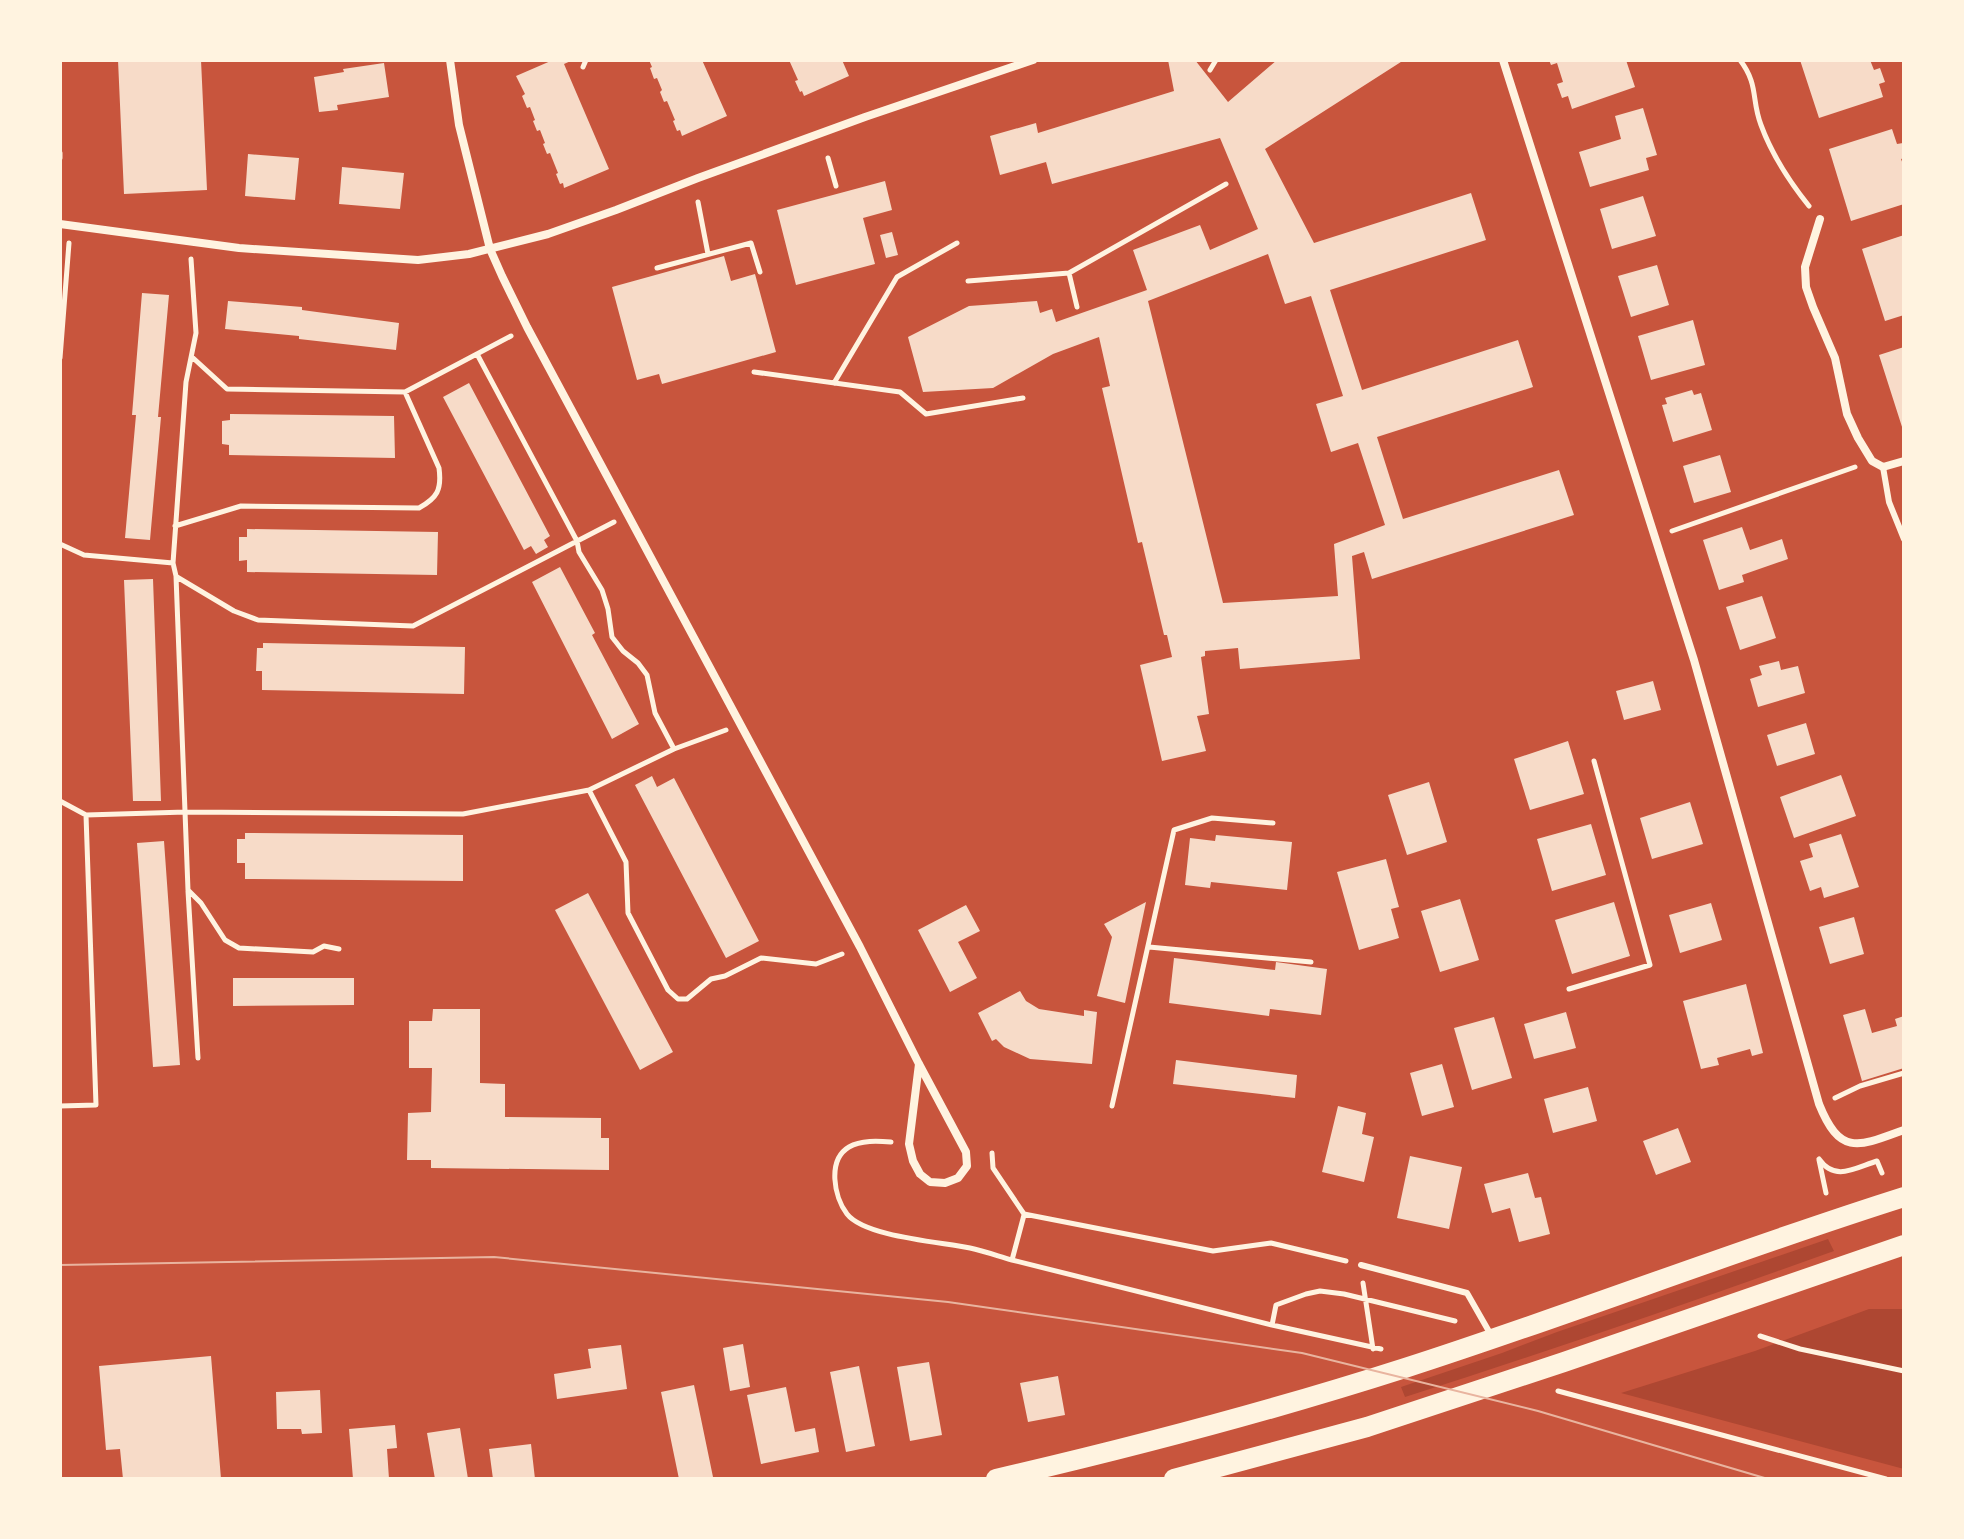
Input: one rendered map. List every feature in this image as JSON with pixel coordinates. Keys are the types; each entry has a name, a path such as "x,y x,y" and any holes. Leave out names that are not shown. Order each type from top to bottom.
{"main road":[{"path":"996,1479 1156,1441 1339,1389 1904,1197"},
{"path":"1174,1479 1367,1427 1904,1244"}],"street":[{"path":"450,60 459,125 490,249 527,327 742,725 966,1152 967,1166 958,1178 945,1183 930,1182 920,1174 909,1144 919,1064"},
{"path":"60,224 239,248 418,260 469,254 548,234 865,117 1033,60"},
{"path":"1503,60 1694,660 1819,1104 1828,1126 1838,1138 1850,1143 1865,1142 1904,1130"},
{"path":"1820,219 1805,267 1806,287 1835,358 1847,414 1872,461 1883,467 1904,461"}],"lane":[{"path":"1883,467 1889,502 1904,539"},
{"path":"1361,1265 1467,1293 1493,1338"}],"path":[{"path":"1210,70 1216,60"},
{"path":"1740,60 1755,88 1760,124 1777,161 1793,187 1820,219"},
{"path":"828,158 836,186"},
{"path":"968,281 1069,273 1226,184"},
{"path":"698,202 708,254"},
{"path":"60,358 71,225"},
{"path":"192,242 196,333 186,382 173,563 198,1058"},
{"path":"657,268 751,243 760,272"},
{"path":"834,383 897,277 957,243"},
{"path":"1069,273 1077,307"},
{"path":"191,356 227,389 405,392 527,327"},
{"path":"477,354 577,541 579,552 602,590 612,637 647,675 655,713 674,749"},
{"path":"754,372 900,392 926,414 1023,398"},
{"path":"175,526 241,506 419,508 432,501 441,480 439,468 405,392"},
{"path":"1670,532 1872,461"},
{"path":"176,576 234,611 258,620 413,626 629,514"},
{"path":"60,544 84,555 173,563"},
{"path":"60,801 86,815 186,812 463,814 589,790 674,749 742,725"},
{"path":"1569,989 1650,965 1594,761"},
{"path":"589,790 626,862 628,913 668,990 678,999 687,999 711,979 725,976 761,958 816,964 860,947"},
{"path":"60,1106 96,1105 86,815"},
{"path":"1112,1106 1174,830 1212,818 1273,823"},
{"path":"188,890 201,903 225,940 239,948 313,952 324,946 339,949"},
{"path":"1149,947 1311,962"},
{"path":"1835,1098 1860,1086 1904,1073"},
{"path":"909,1144 874,1140 848,1148 835,1164 835,1183 848,1215 861,1224 898,1236 973,1249 1343,1340"},
{"path":"992,1153 993,1168 1024,1214 1213,1251 1271,1243 1361,1265 1373,1349"},
{"path":"1826,1193 1819,1159 1824,1167 1837,1173 1877,1161 1882,1173"},
{"path":"1012,1260 1024,1214"},
{"path":"1272,1325 1276,1305 1320,1291 1455,1321"},
{"path":"1760,1336 1800,1349 1904,1371"},
{"path":"1583,1397 1886,1479"}],"shaded area":[{"path":"1828,1239 1834,1251 1674,1307 1405,1397 1401,1387 1502,1353"},
{"path":"1869,1309 1904,1309 1904,1469 1621,1393 1755,1351"}],"building":[{"path":"118,60 201,60 207,190 124,194"},
{"path":"553,60 573,60 564,64 609,169 564,188 550,153 547,154 540,130 537,131 530,107 527,108 522,96 525,94 516,76"},
{"path":"649,60 702,60 727,116 682,136 680,130 677,131 667,101 664,102 657,78 654,79"},
{"path":"789,60 842,60 849,76 804,96 795,81 798,80"},
{"path":"1168,60 1195,60 1228,102 1277,60 1404,60 1265,149 1314,243 1471,193 1486,240 1330,290 1362,390 1518,340 1533,387 1377,437 1403,519 1559,470 1574,515 1372,579 1364,552 1352,556 1360,659 1240,669 1238,648 1205,651 1205,656 1201,657 1209,714 1197,716 1206,751 1162,761 1140,665 1172,657 1142,542 1138,543 1102,388 1110,386 1099,337 1053,354 993,388 923,392 908,337 969,306 1037,301 1040,313 1052,309 1056,322 1147,290 1133,250 1200,225 1210,250 1258,229 1220,138 1052,184 1046,162 1000,175 990,136 1036,123 1038,133 1174,91","holes":["1268,254 1285,304 1311,296 1343,396 1316,404 1331,452 1358,443 1385,525 1334,544 1338,596 1223,603 1148,301"]},
{"path":"1549,60 1626,60 1635,87 1572,109 1568,96 1562,98 1557,84 1563,82 1557,63 1551,65"},
{"path":"1800,60 1870,60 1874,70 1880,68 1885,82 1879,84 1883,97 1819,118"},
{"path":"384,63 389,97 337,105 338,110 319,112 314,77"},
{"path":"1643,108 1657,155 1646,158 1649,170 1590,187 1579,152 1621,139 1615,116"},
{"path":"1892,129 1897,144 1904,145 1904,158 1901,159 1904,167 1904,204 1851,221 1829,149"},
{"path":"248,154 299,158 295,200 245,196"},
{"path":"342,167 404,173 400,209 339,204"},
{"path":"885,181 892,210 863,218 875,264 796,285 777,210"},
{"path":"1643,196 1656,236 1612,249 1600,209"},
{"path":"892,232 898,255 886,258 880,235"},
{"path":"1904,235 1904,315 1885,321 1862,249"},
{"path":"724,256 731,281 755,274 776,352 662,384 659,374 637,380 612,287"},
{"path":"1657,265 1669,305 1631,317 1618,276"},
{"path":"142,293 169,295 150,540 125,538 136,415 132,415"},
{"path":"228,301 302,307 302,310 399,323 396,350 225,329"},
{"path":"1693,320 1705,365 1651,380 1638,336"},
{"path":"1904,347 1904,430 1903,430 1879,355"},
{"path":"469,383 550,536 544,540 548,547 536,554 531,546 524,550 443,397"},
{"path":"1692,390 1694,395 1701,393 1712,430 1673,442 1662,405 1667,404 1665,398"},
{"path":"230,414 394,416 395,458 229,455 229,445 222,444 222,421 230,420"},
{"path":"1720,455 1731,492 1694,503 1683,466"},
{"path":"1742,527 1750,550 1782,539 1788,559 1742,575 1744,582 1719,590 1703,540"},
{"path":"247,529 438,532 437,575 247,572 247,560 239,561 239,537 247,537"},
{"path":"560,567 639,724 612,739 532,582"},
{"path":"153,579 161,801 133,801 124,580"},
{"path":"1762,596 1776,638 1740,650 1726,607"},
{"path":"263,643 465,647 464,694 262,690 262,671 256,671 257,648 263,648"},
{"path":"1779,661 1781,670 1798,666 1805,693 1758,707 1750,679 1762,675 1759,666"},
{"path":"1653,681 1661,710 1624,720 1616,691"},
{"path":"1806,723 1815,754 1777,766 1767,735"},
{"path":"1568,741 1584,794 1530,810 1514,759"},
{"path":"1841,775 1856,816 1794,838 1780,797"},
{"path":"652,776 657,787 674,778 759,941 726,958 635,785"},
{"path":"1429,782 1447,842 1407,855 1388,795"},
{"path":"1690,802 1703,844 1652,859 1640,818"},
{"path":"1591,824 1606,875 1552,891 1537,839"},
{"path":"245,833 463,835 463,881 245,879 245,863 237,863 237,839 245,839"},
{"path":"1841,834 1859,887 1824,898 1821,887 1810,891 1800,861 1813,857 1809,844"},
{"path":"1216,835 1292,842 1287,890 1211,882 1210,888 1185,885 1190,838 1215,841"},
{"path":"164,841 180,1065 153,1067 137,843"},
{"path":"1386,859 1399,907 1391,909 1399,938 1359,950 1337,872"},
{"path":"588,893 673,1052 640,1070 555,910"},
{"path":"1460,899 1479,960 1440,972 1421,911"},
{"path":"1146,902 1125,1003 1097,996 1112,937 1104,924"},
{"path":"1614,902 1630,956 1572,974 1555,920"},
{"path":"1711,903 1722,940 1680,953 1669,915"},
{"path":"966,905 980,931 958,942 977,978 950,992 918,930"},
{"path":"1854,917 1864,954 1830,964 1819,927"},
{"path":"1174,958 1275,970 1276,962 1327,969 1321,1015 1270,1009 1269,1016 1169,1003"},
{"path":"233,978 354,978 354,1005 233,1006"},
{"path":"1746,984 1763,1053 1752,1056 1750,1049 1717,1058 1719,1065 1701,1069 1683,1001"},
{"path":"1020,991 1026,1001 1039,1009 1084,1016 1084,1010 1097,1012 1092,1064 1030,1059 1004,1047 996,1039 992,1041 978,1013"},
{"path":"433,1009 480,1009 480,1083 505,1084 505,1117 601,1118 601,1138 609,1138 609,1170 431,1168 431,1160 407,1160 408,1113 431,1112 432,1068 409,1068 409,1021 432,1021"},
{"path":"1865,1009 1872,1033 1897,1026 1895,1019 1904,1016 1904,1068 1862,1081 1843,1015"},
{"path":"1566,1012 1576,1048 1534,1059 1524,1024"},
{"path":"1494,1017 1512,1078 1472,1090 1454,1028"},
{"path":"1176,1060 1297,1075 1295,1098 1173,1084"},
{"path":"1442,1064 1454,1107 1422,1116 1410,1073"},
{"path":"1588,1087 1597,1121 1553,1133 1544,1099"},
{"path":"1338,1106 1366,1113 1362,1134 1374,1137 1364,1182 1322,1172"},
{"path":"1678,1128 1691,1162 1656,1175 1643,1141"},
{"path":"1410,1156 1462,1167 1449,1229 1397,1218"},
{"path":"1528,1173 1535,1198 1541,1197 1550,1234 1519,1242 1510,1208 1492,1213 1484,1184"},
{"path":"743,1344 750,1387 730,1391 723,1348"},
{"path":"621,1345 627,1389 557,1399 554,1374 591,1368 588,1349"},
{"path":"211,1356 221,1479 123,1479 120,1449 106,1450 99,1366"},
{"path":"929,1362 942,1435 910,1441 897,1367"},
{"path":"859,1366 875,1446 846,1452 830,1372"},
{"path":"1058,1376 1065,1415 1028,1422 1020,1383"},
{"path":"694,1385 713,1477 679,1479 661,1392"},
{"path":"786,1387 795,1432 815,1428 819,1452 761,1464 747,1395"},
{"path":"320,1390 322,1433 302,1434 301,1429 277,1429 276,1392"},
{"path":"395,1425 397,1448 387,1449 389,1479 353,1479 349,1429"},
{"path":"460,1428 468,1479 435,1479 427,1433"},
{"path":"531,1444 535,1479 493,1479 489,1449"}],"tram line":[{"path":"60,1265 494,1257 948,1302 1302,1353 1538,1411 1768,1479"}]}
